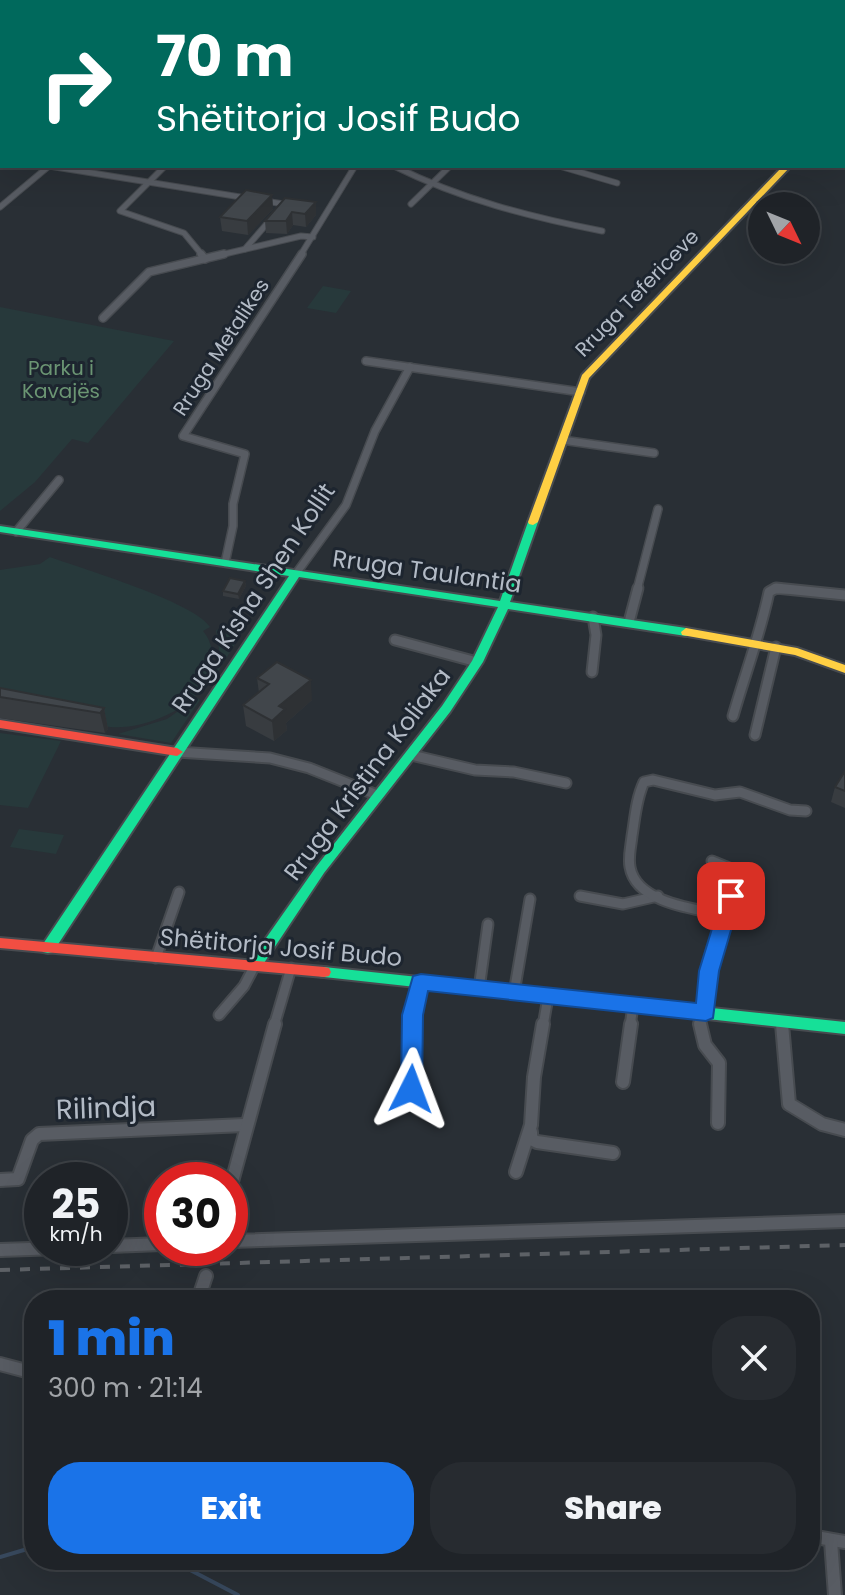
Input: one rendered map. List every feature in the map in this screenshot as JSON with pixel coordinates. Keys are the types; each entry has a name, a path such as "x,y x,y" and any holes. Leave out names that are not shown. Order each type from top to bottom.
{"street":[{"path":"513,0 534,0"},
{"path":"0,207 47,168"},
{"path":"61,168 299,206"},
{"path":"163,168 120,211 184,233 205,259"},
{"name":"Rruga Metalikes","path":"225,563 233,526 233,504 245,454 183,436 313,237 354,168"},
{"path":"399,168 429,184 545,220 602,231"},
{"path":"411,204 448,168"},
{"path":"566,168 617,183"},
{"name":"Rruga Tefericeve","path":"504,605 581,385 591,369 785,168"},
{"path":"245,249 284,204"},
{"path":"314,208 329,211"},
{"path":"103,318 146,274 301,236 313,237"},
{"path":"366,361 581,392"},
{"name":"Rruga Kisha Shen Kollit","path":"48,948 295,575 346,505 375,431 410,367"},
{"path":"562,440 654,453"},
{"path":"16,532 59,480"},
{"path":"629,622 658,509"},
{"name":"Rruga Taulantia","path":"0,529 629,622 776,647 845,669"},
{"path":"733,716 772,589 845,595"},
{"name":"Rruga Kristina Koliaka","path":"255,965 477,662 504,605"},
{"path":"592,672 596,635 593,617"},
{"path":"395,640 477,662"},
{"path":"755,735 776,647"},
{"path":"0,724 177,752 270,758 309,768 377,795"},
{"path":"411,755 475,770 514,772 566,783"},
{"path":"724,915 658,896 633,877 630,868 636,807 644,782 653,780 715,795 740,792 790,810 806,811"},
{"path":"712,861 739,872 724,915 701,1012 705,1045 719,1063 718,1123"},
{"path":"156,958 179,892"},
{"path":"580,896 623,904 658,896"},
{"path":"514,993 530,899"},
{"path":"479,989 488,924"},
{"name":"Shëtitorja Josif Budo","path":"0,943 291,968 845,1028"},
{"path":"219,1015 244,986 255,965"},
{"path":"236,1162 291,968"},
{"path":"411,1089 412,1015 421,982"},
{"path":"548,997 534,1077 531,1139 613,1153"},
{"path":"623,1082 633,1006"},
{"path":"782,1021 789,1104 822,1124 845,1130"},
{"name":"Rilindja","path":"0,1180 18,1179 32,1140 39,1134 245,1125"},
{"path":"516,1172 531,1125"},
{"path":"248,1240 845,1221"},
{"path":"0,1250 24,1249"},
{"path":"201,1290 206,1276"},
{"path":"1,1367 24,1371"},
{"path":"835,1595 838,1542"}],"green space":[{"path":"323,286 351,291 336,313 307,308"},
{"name":"Parku i Kavajës","path":"0,307 174,341 88,443 72,439 35,482 0,511"},
{"path":"50,557 161,597 200,617 210,627 203,631 210,643 212,663 209,676 198,692 177,710 150,722 110,727 69,717 0,688 0,570 40,564"},
{"path":"231,627 243,631 214,678 219,649 216,630"},
{"path":"197,698 200,700 171,743 118,734 167,719"},
{"path":"0,733 61,741 28,808 0,805"},
{"path":"19,829 64,835 56,854 10,847"}],"building":[{"path":"246,190 272,195 247,221 220,217"},
{"path":"285,198 316,202 305,214 292,212 286,221 265,221"},
{"path":"230,578 245,581 238,594 223,591"},
{"path":"277,662 311,680 279,706 285,709 272,721 243,705 269,684 257,678"},
{"path":"0,688 104,708 100,713 0,697"},
{"path":"845,771 845,791 835,787"}],"waterway":[{"path":"0,1557 24,1550"},
{"path":"190,1570 238,1595"}],"railway":[{"path":"0,1270 845,1245"}],"traffic: fast":[{"path":"255,965 320,870 446,709 477,662 504,605 533,522"},
{"path":"0,529 686,632"},
{"path":"48,948 295,575"},
{"path":"324,972 845,1028"}],"traffic: slow":[{"path":"533,522 585,377 785,168"},
{"path":"686,632 797,652 845,669"}],"traffic: jam":[{"path":"0,724 177,752"},
{"path":"0,943 324,972"}],"route":[{"path":"411,1089 412,1015 421,982 706,1012 709,971 731,896"}]}
